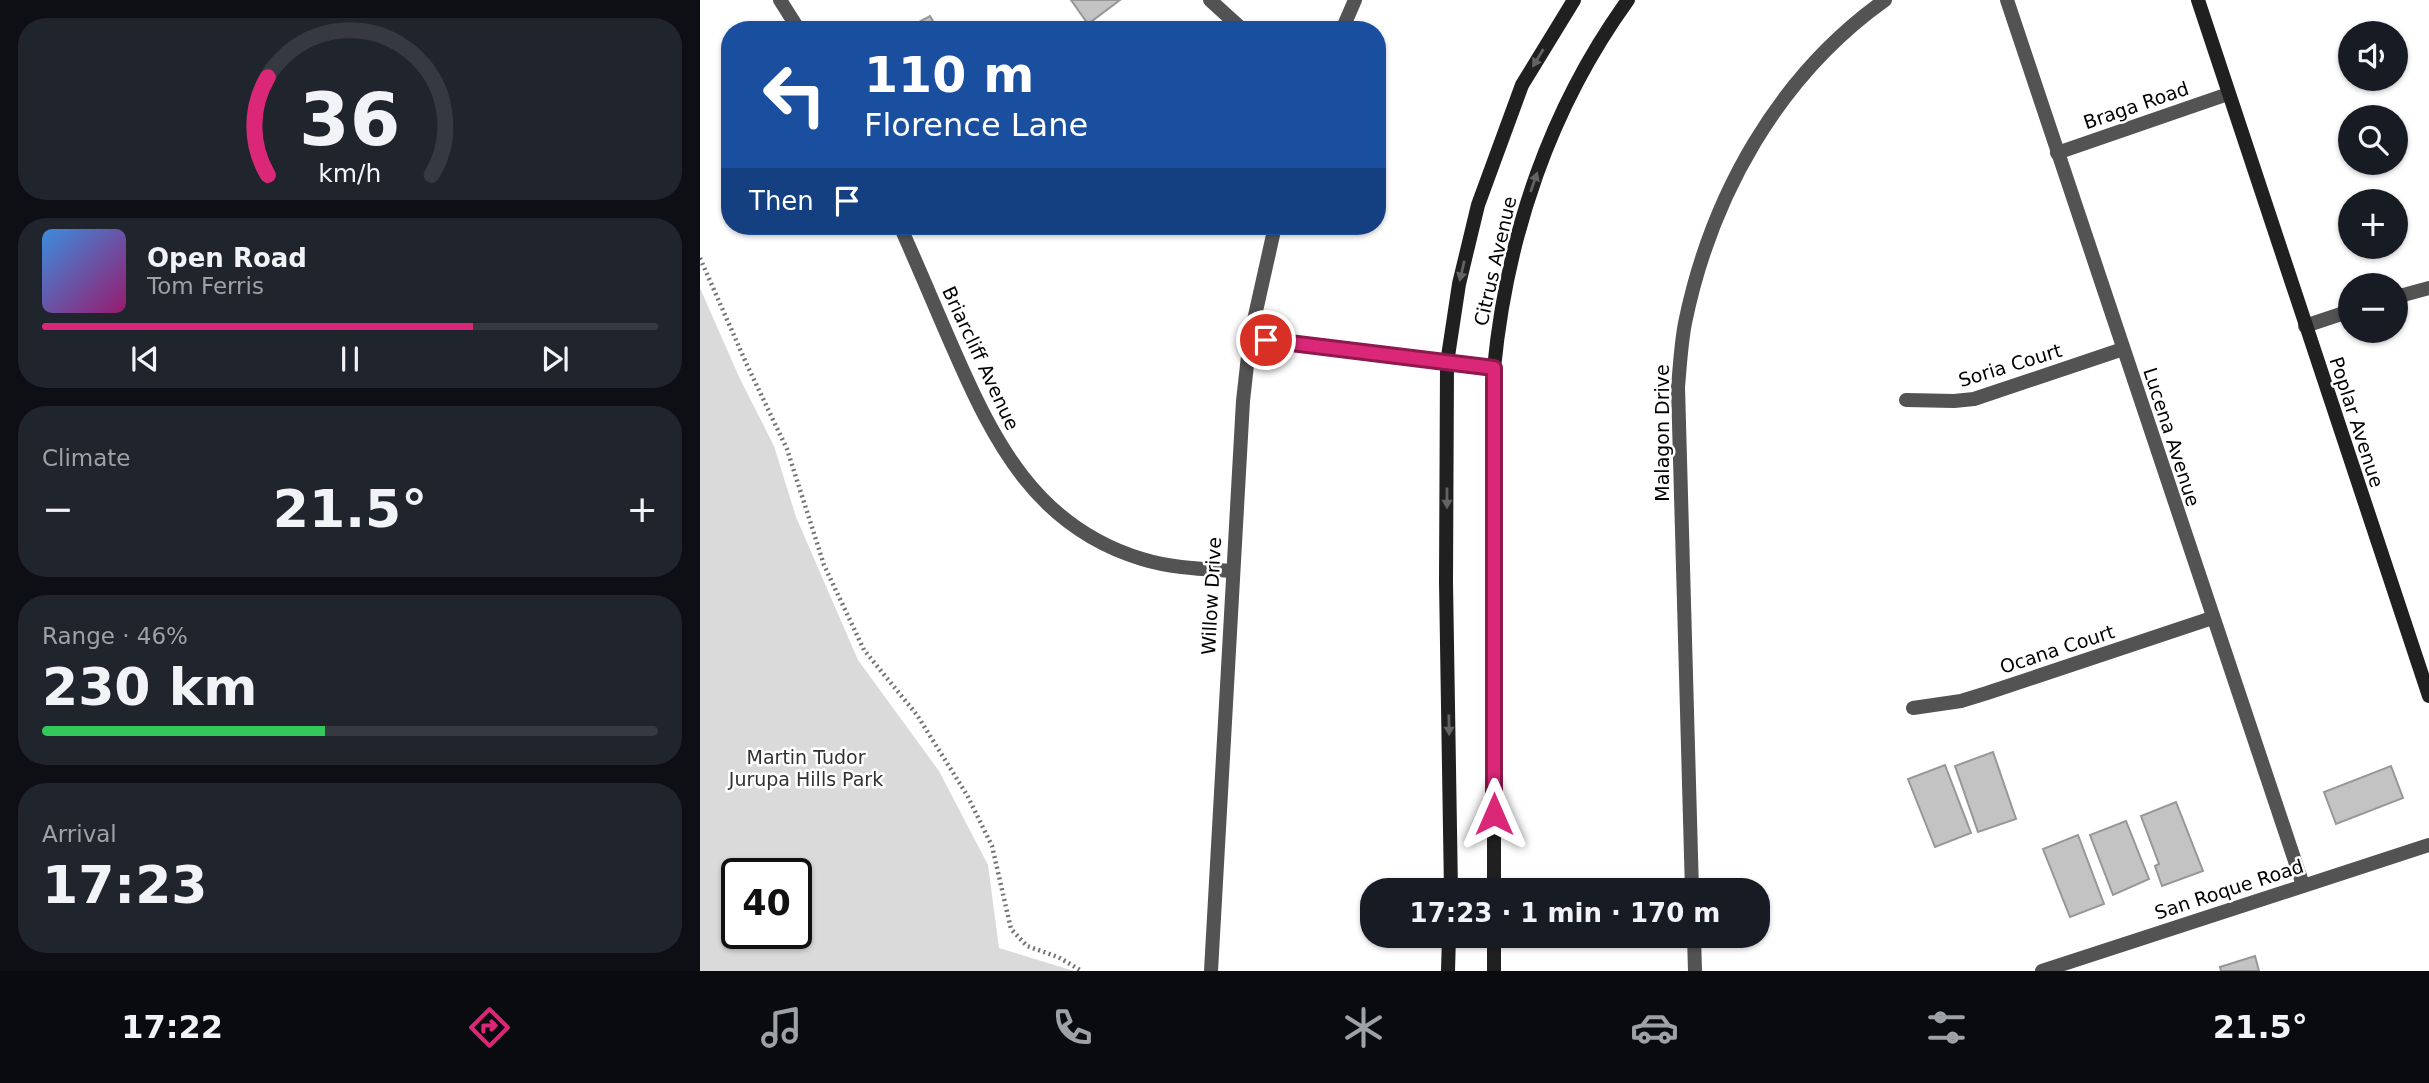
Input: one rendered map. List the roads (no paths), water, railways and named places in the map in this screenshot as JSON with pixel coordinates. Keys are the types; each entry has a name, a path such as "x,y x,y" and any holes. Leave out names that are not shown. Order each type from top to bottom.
{"street":[{"path":"779,0 793,21"},
{"path":"1210,0 1233,21"},
{"path":"1346,21 1354,0"},
{"name":"Citrus Avenue","path":"1451,878 1447,363 1459,284 1478,205 1522,85 1574,0"},
{"name":"Citrus Avenue","path":"1494,878 1494,368 1498,324 1507,277 1531,189 1551,135 1575,83 1606,30 1628,0"},
{"name":"Malagon Drive","path":"1692,878 1678,387 1685,325 1717,214 1734,176 1762,128 1826,52 1885,0"},
{"name":"Lucena Avenue","path":"2007,0 2303,885"},
{"name":"Poplar Avenue","path":"2198,0 2429,696"},
{"name":"Braga Road","path":"2057,153 2228,94"},
{"name":"Briarcliff Avenue","path":"904,235 987,424 1006,457 1030,486 1077,528 1140,559 1165,565 1232,571"},
{"name":"Willow Drive","path":"1211,971 1243,401 1250,338 1273,235"},
{"path":"2408,294 2429,288"},
{"path":"2305,326 2338,315"},
{"path":"1250,338 1494,368"},
{"name":"Soria Court","path":"1906,400 1974,399 2123,349"},
{"name":"Ocana Court","path":"1913,708 1974,697 2212,618"},
{"name":"San Roque Road","path":"2042,971 2429,845"},
{"path":"1448,971 1449,948"},
{"path":"1494,948 1494,971"},
{"path":"1694,948 1695,971"}],"park label":[{"name":"Martin Tudor Jurupa Hills Park","path":"806,768"}]}
